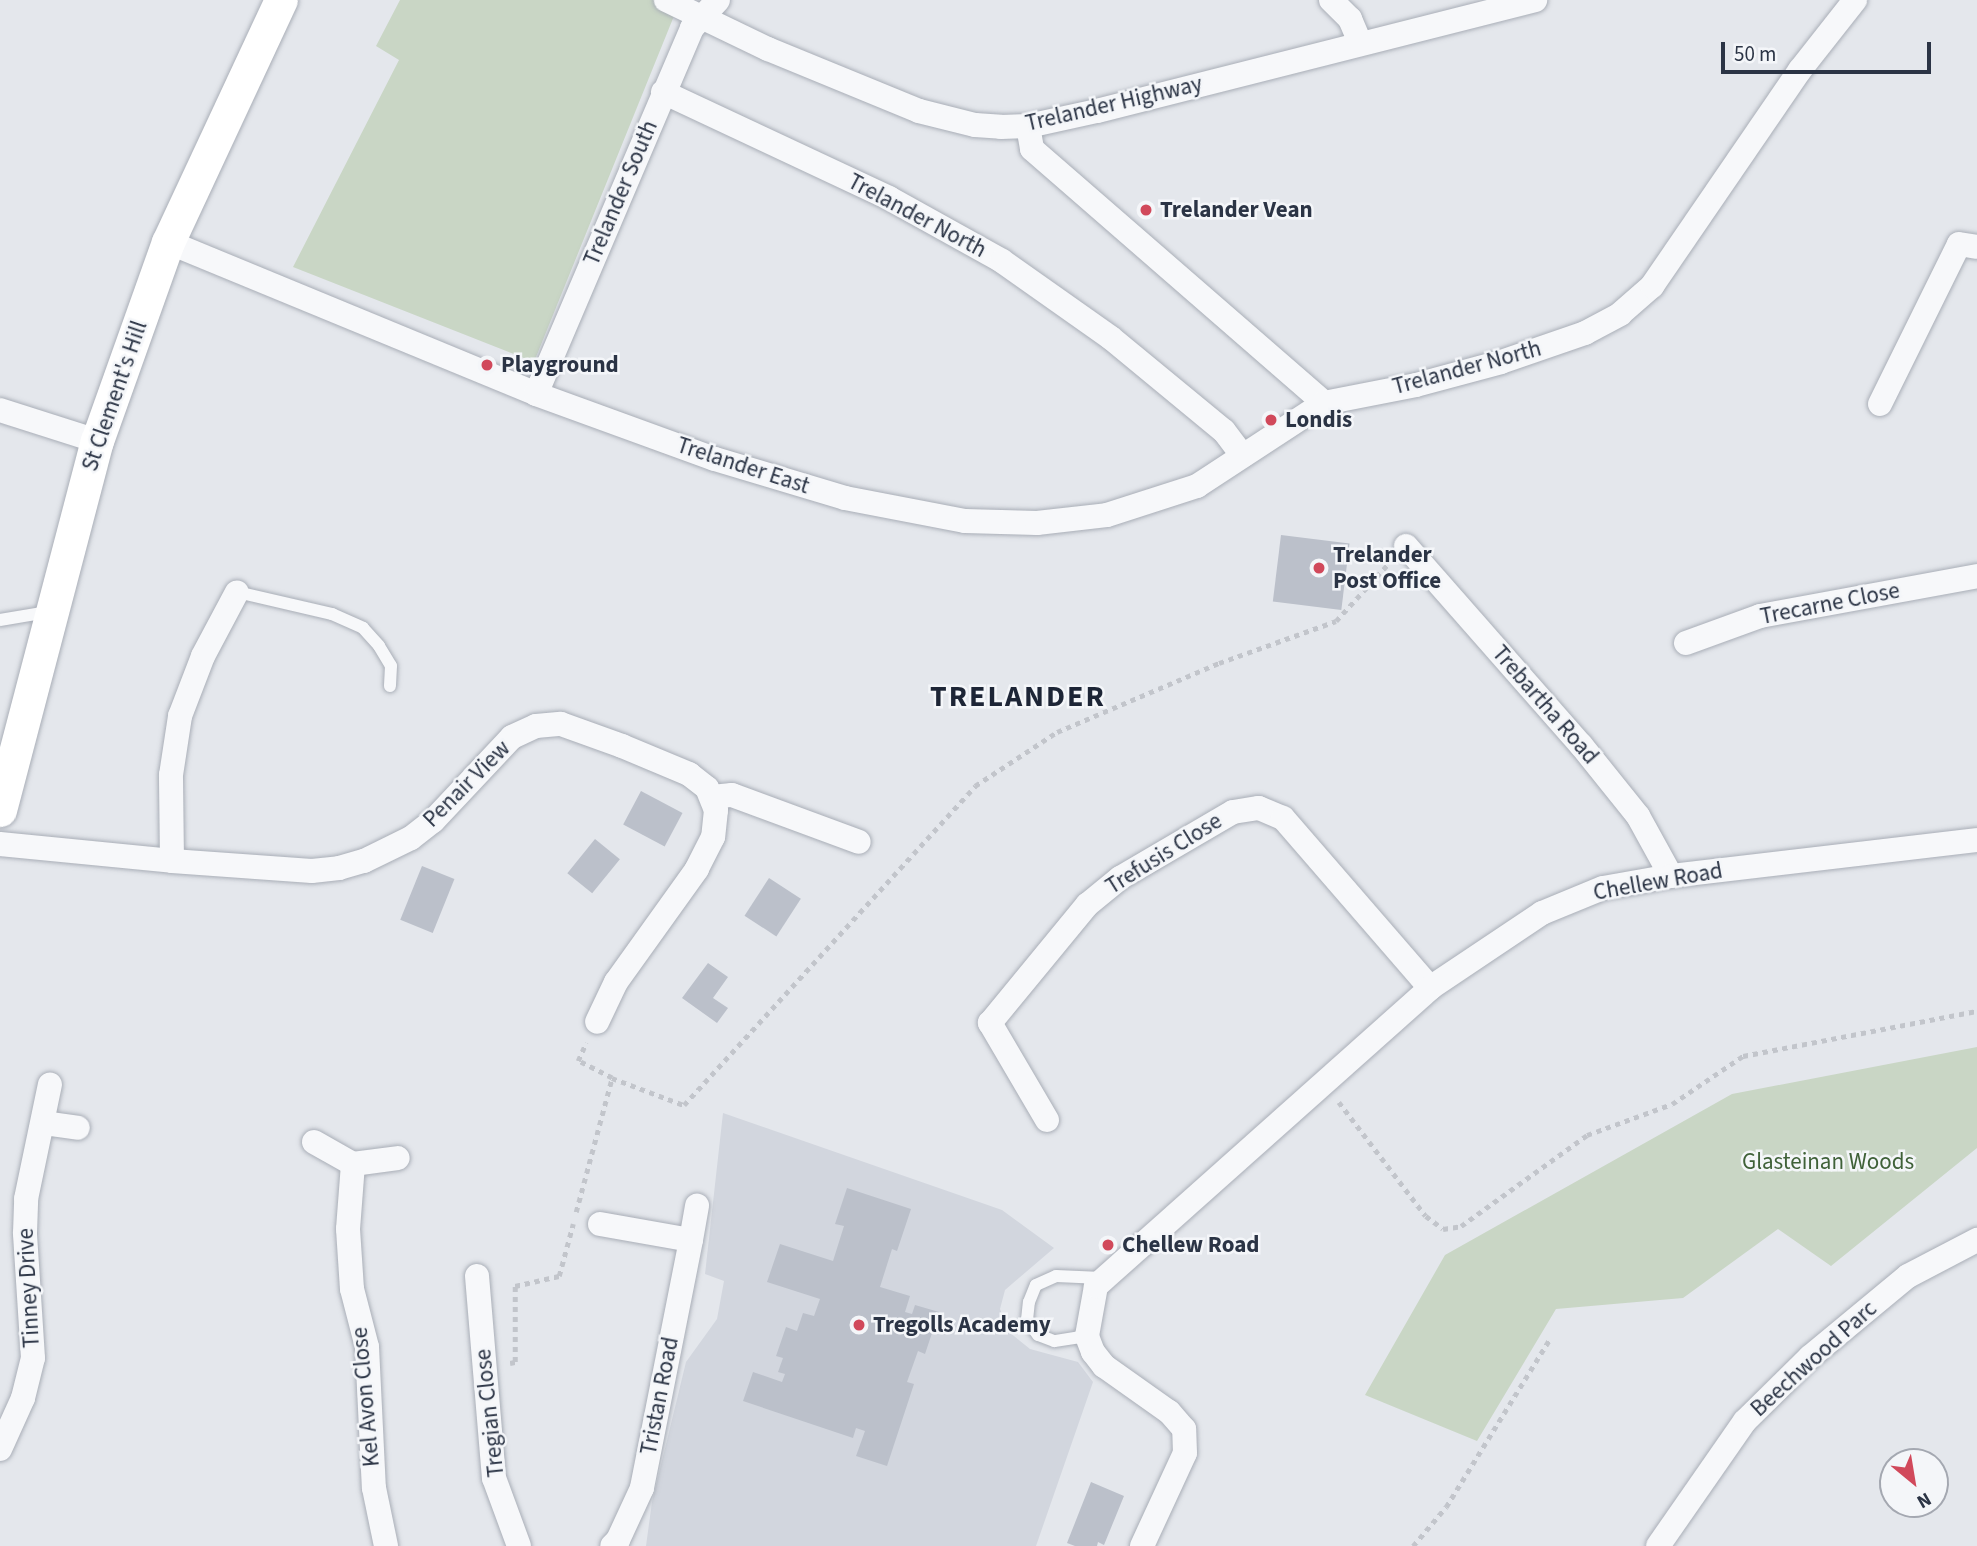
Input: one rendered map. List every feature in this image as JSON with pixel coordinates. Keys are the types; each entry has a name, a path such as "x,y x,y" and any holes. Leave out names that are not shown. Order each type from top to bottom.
{"street":[{"name":"St Clement's Hill","path":"0,810 97,441 168,242 281,0"},
{"name":"Trelander Highway","path":"666,0 710,9 919,111 975,125 1028,126 1535,0"},
{"path":"1331,0 1350,19 1360,43"},
{"name":"Trelander North","path":"1324,403 1416,385 1502,362 1585,333 1620,314 1652,286 1843,5"},
{"name":"Trelander South","path":"536,394 663,92 692,28 710,9"},
{"name":"Trelander North","path":"663,92 889,198 1002,261 1111,338 1224,431 1243,456"},
{"path":"1028,126 1032,149 1324,403"},
{"name":"Trelander East","path":"168,242 536,394 715,459 832,494 965,522 1037,523 1107,515 1197,485 1324,403"},
{"path":"1880,404 1959,244 1977,247"},
{"path":"0,410 97,441"},
{"name":"Trebartha Road","path":"1405,546 1581,745 1638,816 1671,876"},
{"name":"Trecarne Close","path":"1686,643 1760,616 1977,576"},
{"path":"172,861 170,775 180,716 203,656 237,592"},
{"name":"Penair View","path":"0,844 172,861 312,871 364,861 411,838 433,821 512,737 536,726 548,724 561,724 689,774 706,788 712,797"},
{"path":"597,1022 616,982 697,869 717,824 712,797 732,794 859,842"},
{"name":"Trefusis Close","path":"1047,1120 990,1024 1087,905 1120,878 1233,811 1259,808 1283,818 1430,988"},
{"name":"Chellew Road","path":"1102,1278 1430,988 1542,913 1603,888 1671,876 1977,840"},
{"name":"Tinney Drive","path":"0,1449 23,1398 33,1358 25,1233 26,1199 50,1084"},
{"path":"44,1123 78,1128"},
{"path":"314,1142 353,1164 398,1158"},
{"name":"Kel Avon Close","path":"353,1164 348,1229 352,1289 367,1346 374,1488 386,1546"},
{"name":"Tristan Road","path":"612,1546 618,1540 642,1488 697,1206"},
{"path":"600,1224 691,1240"},
{"name":"Beechwood Parc","path":"1658,1546 1745,1421 1810,1357 1908,1276 1977,1240"},
{"name":"Tregian Close","path":"477,1276 494,1478 519,1546"},
{"path":"1102,1278 1096,1286 1087,1336 1093,1352 1104,1366 1169,1412 1184,1429 1185,1453 1142,1546"}],"lane":[{"path":"237,592 332,614 363,628 391,666 390,686"},
{"path":"0,620 52,611"},
{"path":"1087,1336 1054,1341 1038,1335 1027,1320 1029,1301 1036,1285 1056,1276 1102,1278"}],"path":[{"path":"597,1022 578,1061 684,1105 975,786 1057,732 1219,663 1336,621 1405,546"},
{"path":"1324,1082 1426,1216 1443,1229 1461,1226 1587,1135 1672,1104 1743,1056 1977,1011"},
{"path":"484,1366 514,1362 515,1286 559,1276 612,1077"},
{"path":"1413,1546 1446,1507 1549,1340"}],"shaded area":[{"name":"Tregolls Academy","path":"723,1113 1002,1210 1054,1248 1005,1290 1000,1309 1009,1332 1030,1349 1078,1362 1093,1382 1036,1546 646,1546 652,1502 686,1362 717,1319 724,1281 705,1274"}],"green space":[{"path":"400,0 655,0 676,11 534,362 293,267 399,60 376,46"},
{"name":"Glasteinan Woods","path":"1977,1047 1977,1148 1831,1266 1778,1229 1683,1298 1556,1309 1477,1441 1365,1395 1445,1255 1732,1094"}],"building":[{"path":"1281,535 1349,543 1341,610 1273,602"},
{"path":"641,791 682,813 665,847 623,825"},
{"path":"595,839 620,859 592,893 567,873"},
{"path":"422,866 454,879 433,933 400,920"},
{"path":"769,878 801,899 776,936 744,916"},
{"path":"708,963 728,977 713,998 728,1008 717,1023 682,998"},
{"path":"847,1188 911,1209 897,1251 892,1249 880,1287 910,1296 905,1312 912,1314 915,1305 939,1312 925,1354 918,1351 907,1382 914,1384 887,1466 856,1456 865,1431 856,1428 853,1438 743,1401 753,1372 782,1382 785,1374 778,1372 783,1358 776,1356 786,1327 797,1331 803,1313 814,1316 820,1299 767,1282 780,1244 833,1261 844,1226 835,1224"},
{"path":"1091,1482 1124,1496 1104,1545 1098,1542 1097,1546 1075,1546 1067,1543"}],"place":[{"name":"Trelander Vean","path":"1146,210"},
{"name":"Playground","path":"487,365"},
{"name":"Londis","path":"1271,420"},
{"name":"Trelander Post Office","path":"1319,568"},
{"name":"Chellew Road","path":"1108,1245"},
{"name":"Tregolls Academy","path":"859,1325"}],"district":[{"name":"TRELANDER","path":"1018,697"}]}
